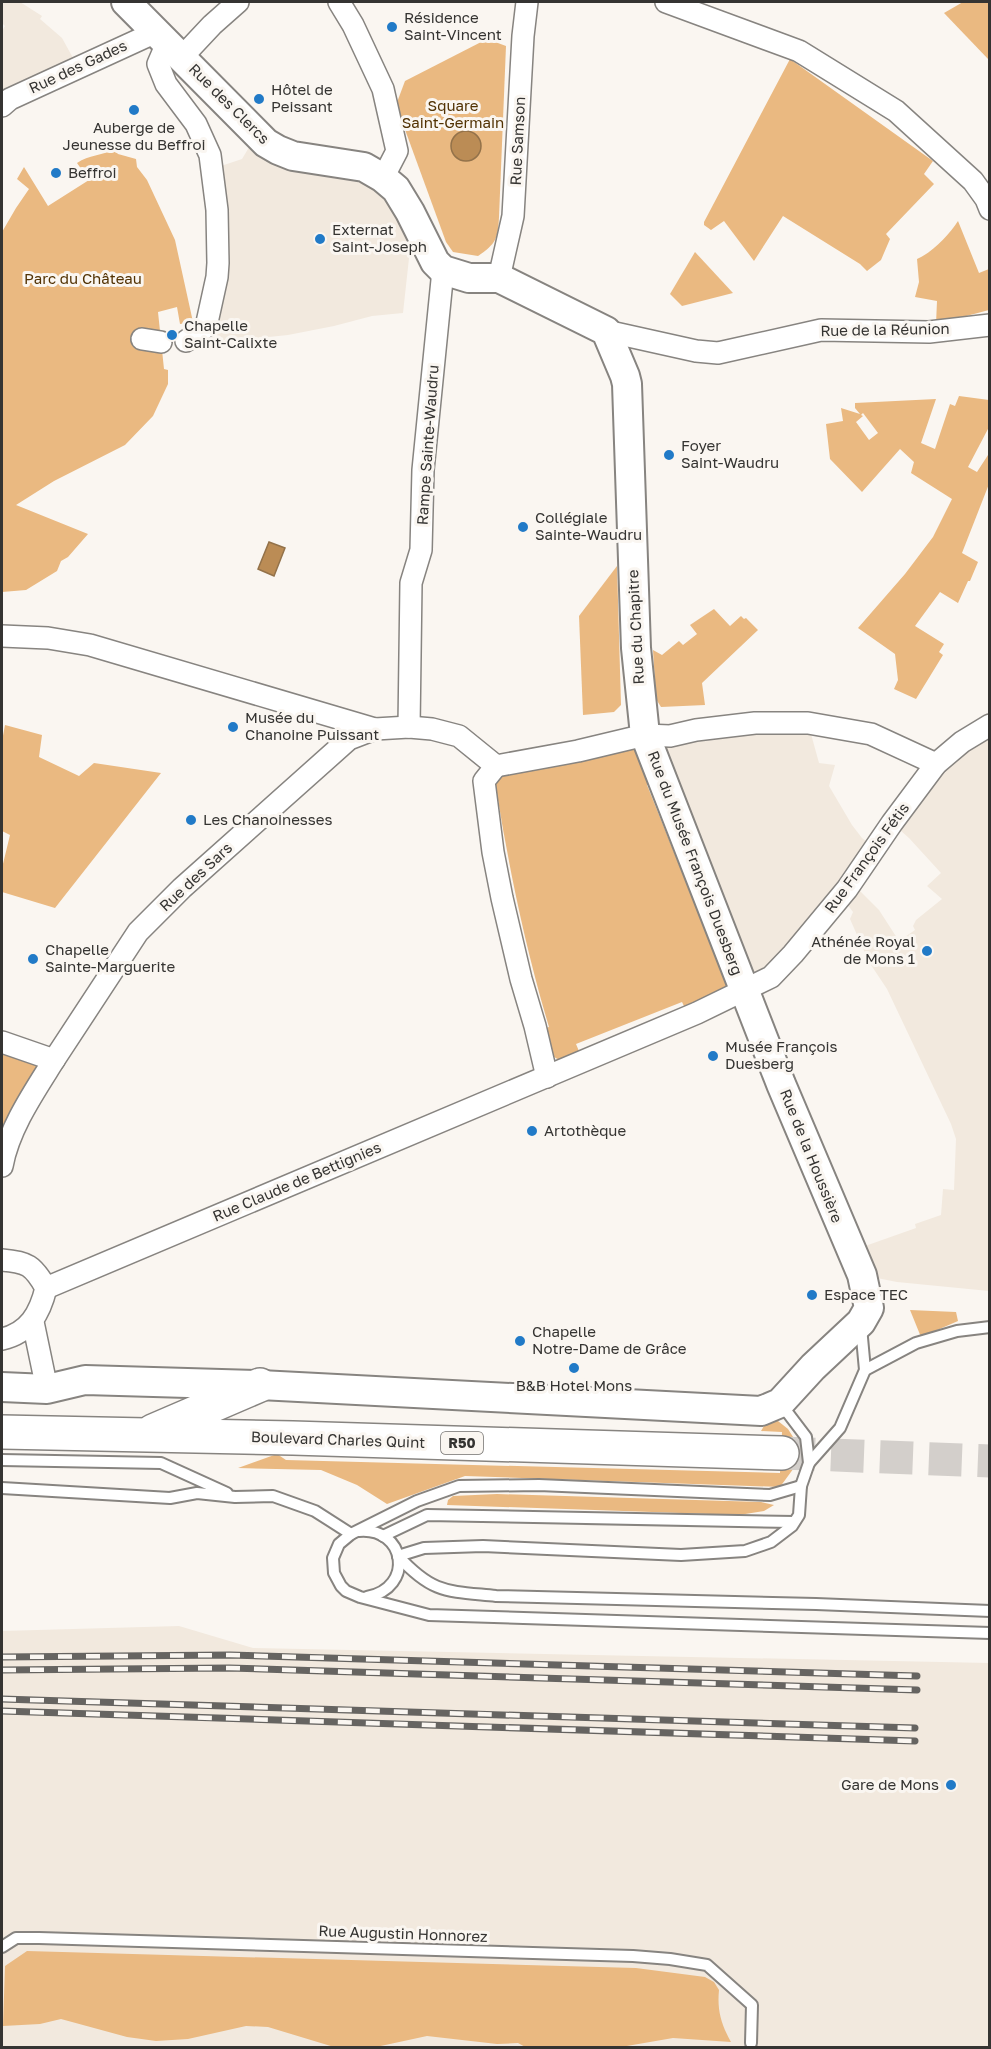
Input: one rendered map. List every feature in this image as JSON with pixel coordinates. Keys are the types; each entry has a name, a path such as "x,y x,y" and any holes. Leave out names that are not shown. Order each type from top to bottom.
{"highway":[{"path":"143,1436 260,1385"},
{"name":"Boulevard Charles Quint","path":"2,1431 293,1438 795,1458"}],"street":[{"name":"Rue des Clercs","path":"126,2 257,134 278,150 293,156 364,167 383,178 396,189 435,262 443,270"},
{"path":"186,341 206,327 212,302 217,277 217,210 210,155 196,124 166,84 158,64 169,44 212,25 238,2"},
{"path":"339,2 353,25 383,89 397,151 383,178"},
{"name":"Rue Samson","path":"499,278 513,216 527,2"},
{"path":"666,2 798,51 896,111 973,181 988,202"},
{"name":"Rue des Gades","path":"2,106 28,90 169,44"},
{"path":"443,270 469,278 499,278 606,331"},
{"name":"Rampe Sainte-Waudru","path":"409,727 411,583 422,550 423,470 443,270"},
{"name":"Rue de la Réunion","path":"606,331 696,351 718,353 821,330 929,332 990,325"},
{"name":"Rue du Chapitre","path":"606,331 626,376 627,384 636,648 645,735"},
{"path":"2,636 48,638 90,645 375,729 409,727 432,729 459,736 496,766"},
{"path":"547,1077 513,949 493,852 484,781 496,766 578,751 645,735 670,736 696,730 755,723 808,723 871,734 936,764"},
{"name":"Rue François Fétis","path":"547,1077 697,1013 771,977 853,881 936,764 962,742 990,725"},
{"name":"Rue des Sars","path":"2,1163 32,1094 138,932 182,888 349,739 375,729"},
{"name":"Rue du Musée François Duesberg","path":"645,735 744,990"},
{"name":"Rue de la Houssière","path":"744,990 825,1191 862,1275 869,1308 861,1322"},
{"path":"2,1042 54,1060"},
{"name":"Rue Claude de Bettignies","path":"46,1288 547,1077"},
{"path":"2,1259 23,1262 38,1273 46,1288 42,1305 33,1322 18,1333 2,1339"},
{"path":"33,1322 47,1389"},
{"path":"2,1387 47,1389 85,1380 260,1385 761,1411 780,1403 813,1367 861,1322"}],"lane":[{"path":"795,1458 840,1428 865,1370 861,1322"},
{"path":"865,1370 916,1343 957,1331 990,1327"},
{"path":"398,1556 424,1548 483,1546 681,1555 745,1551 771,1542 799,1515 801,1486 795,1458 806,1437 780,1403"},
{"path":"2,1460 161,1463 235,1497"},
{"path":"801,1486 770,1495 539,1485 459,1485 417,1501 351,1534 339,1544 336,1550 334,1572 341,1586 353,1595 429,1615 990,1633"},
{"path":"2,1488 170,1498 197,1493 235,1497 273,1496 315,1511 351,1534 367,1531 383,1536 390,1541 398,1556 413,1572 432,1586 455,1592 496,1596 990,1611"},
{"path":"383,1536 427,1515 794,1522"},
{"path":"367,1597 386,1591 393,1584 398,1575 398,1556"},
{"name":"Rue Augustin Honnorez","path":"2,1947 16,1938 39,1938 670,1959 707,1965 752,2006 751,2043"}],"shaded area":[{"path":"2,2 20,2 42,16 40,19 62,38 78,67 2,106 2,31 5,26 2,23"},
{"path":"466,131 477,135 481,146 477,157 466,161 455,157 451,146 455,135"},
{"name":"Externat Saint-Joseph","path":"257,134 383,178 411,240 403,313 372,316 288,335 210,343 221,166 242,159"},
{"path":"269,542 285,548 274,576 258,569"},
{"path":"808,723 819,763 835,765 829,786 852,825 862,838 875,848 852,883 879,910 899,941 915,930 913,926 916,920 942,899 927,886 941,873 892,823 989,725 989,1291 897,1282 862,1275 851,1251 916,1228 915,1224 941,1215 943,1189 954,1190 956,1139 951,1124 887,989 869,962 850,919 853,912 841,896 744,990 645,735"},
{"path":"179,1626 253,1648 989,1663 989,2047 2,2047 2,1631"}],"green space":[{"path":"963,2 989,2 989,60 944,13"},
{"name":"Square Saint-Germain","path":"487,39 506,46 499,217 495,240 478,256 453,252 446,242 396,105 405,81"},
{"path":"790,59 933,161 924,174 934,184 886,234 890,239 881,260 867,271 860,264 783,216 754,261 724,221 711,230 704,225"},
{"name":"Parc du Château","path":"114,150 118,154 136,159 137,167 147,180 175,240 193,322 180,324 177,307 158,312 164,369 168,370 168,384 153,416 125,445 54,481 16,505 88,534 68,557 61,561 57,571 26,590 2,592 2,232 29,189 17,179 24,167 48,206 89,180 77,163"},
{"path":"958,221 979,273 989,269 989,310 936,324 937,301 915,297 919,282 917,259 940,243"},
{"path":"695,252 733,293 682,306 670,294"},
{"path":"959,396 989,400 989,427 968,467 977,472 989,455 989,484 962,553 978,562 970,581 958,603 940,592 915,626 944,644 939,652 943,655 916,699 894,689 898,680 895,654 858,628 905,574 933,537 952,499 911,473 914,462 900,449 862,492 830,459 826,424 843,421 841,408 860,414 855,408 855,403 936,399 921,443 935,449 950,404 955,406","holes":["863,413 878,433 869,440 856,422 863,416 861,415"]},
{"path":"617,566 621,705 614,712 583,715 579,616"},
{"path":"714,609 730,626 741,616 758,630 702,683 705,705 661,707 656,699 653,650 662,655 679,641 683,645 697,634 690,625"},
{"path":"5,725 42,735 39,757 79,776 94,763 161,773 55,908 2,892 2,868 10,835 2,831 2,741"},
{"path":"631,747 641,754 652,782 647,785 718,962 729,974 727,995 687,1012 682,1002 576,1044 581,1056 559,1060 551,1055 542,1029 549,1027 519,911 497,794 490,795 492,781 501,773"},
{"path":"2,1042 54,1060 2,1166"},
{"path":"910,1310 956,1312 958,1321 921,1337"},
{"path":"767,1421 778,1421 788,1429 800,1448 799,1461 780,1487 465,1476 387,1504 357,1485 321,1470 238,1468 277,1454 286,1460 780,1473 782,1432 761,1431"},
{"path":"497,1494 761,1502 774,1505 764,1511 739,1515 447,1505 448,1500 453,1496"},
{"path":"27,1951 636,1968 705,1977 714,1982 719,1990 720,2017 731,2042 673,2038 621,2047 527,2048 518,2043 497,2044 427,2036 376,2047 334,2047 268,2027 246,2026 188,2039 156,2041 127,2037 61,2019 40,2024 3,2026 5,1966"}],"tunnel":[{"path":"782,1453 990,1461"}],"railway":[{"path":"2,1657 230,1655 917,1676"},
{"path":"2,1670 229,1668 917,1690"},
{"path":"2,1699 915,1728"},
{"path":"2,1711 915,1741"}],"place":[{"name":"Résidence Saint-Vincent","path":"392,27"},
{"name":"Hôtel de Peissant","path":"259,99"},
{"name":"Auberge de Jeunesse du Beffroi","path":"134,110"},
{"name":"Beffroi","path":"56,173"},
{"name":"Externat Saint-Joseph","path":"320,239"},
{"name":"Chapelle Saint-Calixte","path":"172,335"},
{"name":"Foyer Saint-Waudru","path":"669,455"},
{"name":"Collégiale Sainte-Waudru","path":"523,527"},
{"name":"Musée du Chanoine Puissant","path":"233,727"},
{"name":"Les Chanoinesses","path":"191,820"},
{"name":"Athénée Royal de Mons 1","path":"927,951"},
{"name":"Chapelle Sainte-Marguerite","path":"33,959"},
{"name":"Musée François Duesberg","path":"713,1056"},
{"name":"Artothèque","path":"532,1131"},
{"name":"Espace TEC","path":"812,1295"},
{"name":"Chapelle Notre-Dame de Grâce","path":"520,1341"},
{"name":"B&B Hotel Mons","path":"574,1368"},
{"name":"Gare de Mons","path":"951,1785"}]}
